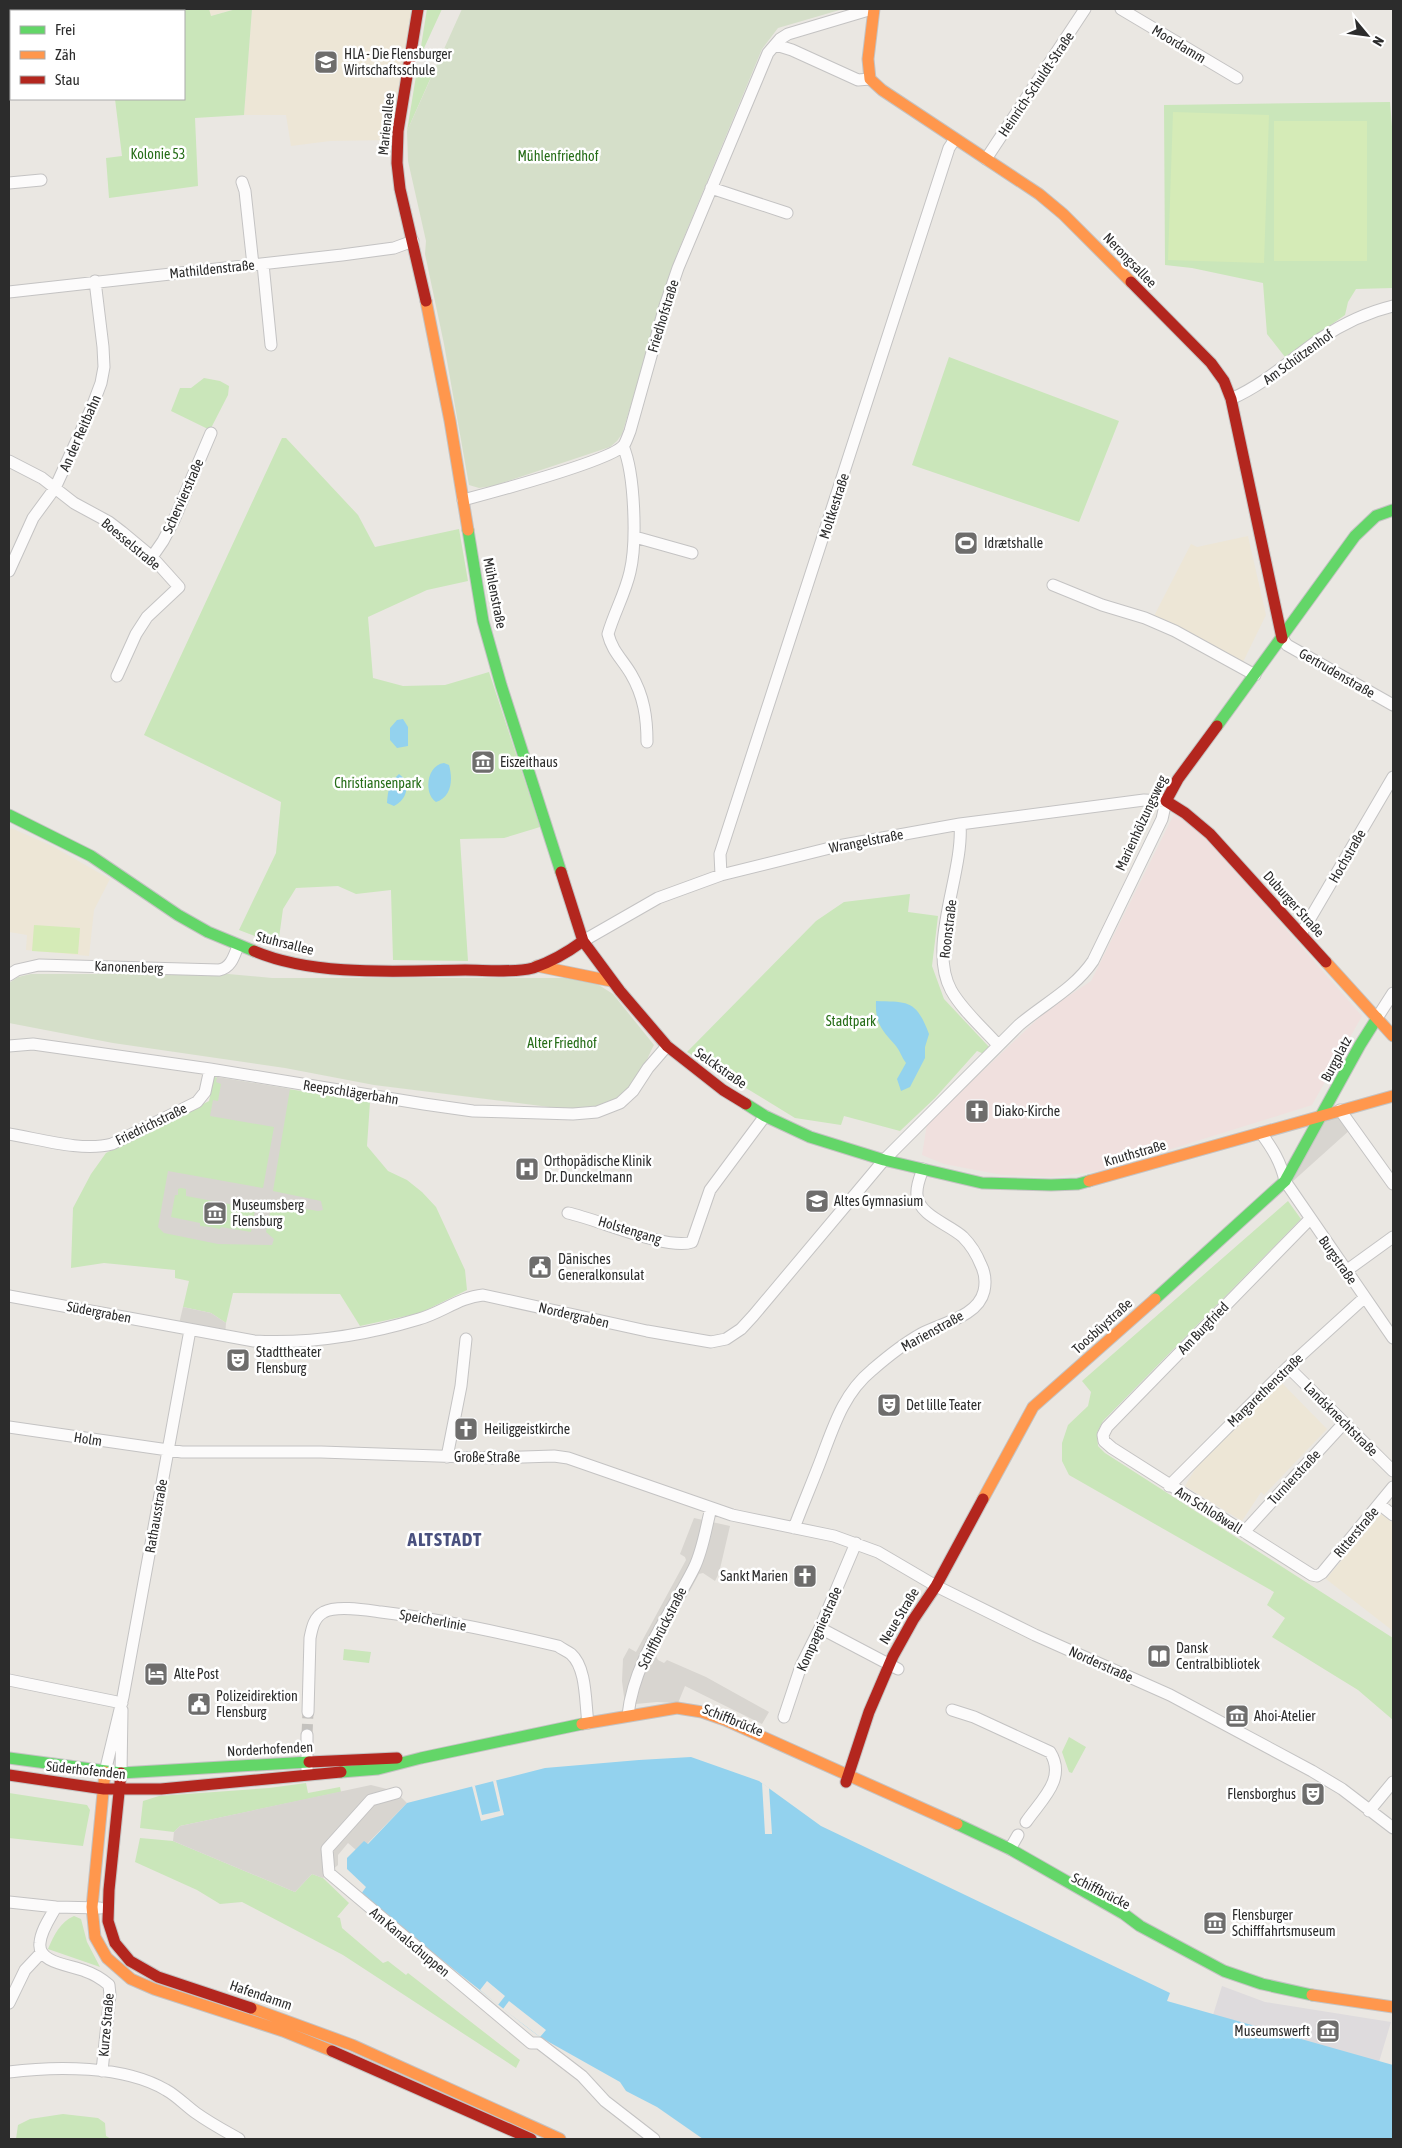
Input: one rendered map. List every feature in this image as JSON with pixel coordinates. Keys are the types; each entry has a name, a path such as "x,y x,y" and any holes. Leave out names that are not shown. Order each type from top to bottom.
{"main road":[{"name":"Marienallee","path":"413,242 400,189 397,147 418,9"},
{"path":"870,79 868,60 873,9"},
{"name":"Nerongsallee","path":"870,79 882,90 1038,194 1064,214 1211,363 1224,380 1231,399 1282,638"},
{"name":"Mühlenstraße","path":"413,242 448,412 483,621 501,685 583,941"},
{"name":"Marienhölzungsweg","path":"1166,801 1178,779 1366,523 1377,514 1393,510"},
{"name":"Duburger Straße","path":"1166,801 1185,813 1210,834 1393,1036"},
{"name":"Stuhrsallee","path":"9,815 91,856 178,915 208,932 238,946 276,959 332,968 490,970 537,966 563,955 583,941"},
{"name":"Selckstraße","path":"583,941 611,981 667,1046 723,1090 765,1116 810,1137 884,1160"},
{"path":"537,966 611,981"},
{"name":"Burgplatz","path":"1322,1115 1377,1018"},
{"name":"Knuthstraße","path":"884,1160 990,1183 1051,1186 1078,1184 1392,1096"},
{"name":"Toosbüystraße","path":"936,1586 1033,1407 1285,1181 1322,1115"},
{"name":"Neue Straße","path":"847,1779 871,1734 893,1667 919,1608 936,1586"},
{"name":"Schiffbrücke","path":"588,1723 628,1715 677,1717 721,1728 943,1817 1010,1849 1124,1914 1140,1926 1224,1971 1296,1993 1393,2007"},
{"name":"Norderhofenden","path":"161,1789 378,1769 421,1758 588,1723"},
{"name":"Süderhofenden","path":"9,1758 105,1772 121,1772"},
{"name":"Norderhofenden","path":"121,1772 421,1758"},
{"name":"Hafendamm","path":"105,1772 92,1907 95,1937 107,1958 131,1980 283,2031 531,2139"},
{"name":"Hafendamm","path":"121,1772 107,1908 110,1932 115,1943 130,1961 158,1976 287,2020 352,2045 560,2139"},
{"name":"Süderhofenden","path":"9,1775 104,1789 161,1789"},
{"name":"Schiffbrücke","path":"847,1779 1006,1857 1122,1920 1140,1926"}],"street":[{"name":"Friedhofstraße","path":"623,446 630,431 665,306 692,232 771,47 788,34 873,9"},
{"name":"Heinrich-Schuldt-Straße","path":"986,159 1085,9"},
{"name":"Moordamm","path":"1121,9 1237,78"},
{"name":"Nerongsallee","path":"776,45 792,50 858,80 870,79"},
{"name":"Moltkestraße","path":"721,875 720,854 949,148 955,139"},
{"path":"9,183 40,180"},
{"path":"242,182 271,345"},
{"path":"711,188 787,213"},
{"name":"Mathildenstraße","path":"9,292 394,248 413,242"},
{"name":"An der Reitbahn","path":"9,571 32,518 55,488 101,384 104,367 103,347 95,282"},
{"name":"Am Schützenhof","path":"1231,399 1248,392 1335,330 1367,315 1393,306"},
{"name":"Schervierstraße","path":"152,557 174,520 212,433"},
{"path":"463,500 556,474 612,453 623,446 629,467 635,537 630,572 608,634 615,653 631,674 642,698 647,716 648,742"},
{"name":"Boesselstraße","path":"9,461 42,478 74,503 109,522 152,557 179,587 147,617 136,634 117,676"},
{"path":"635,537 692,553"},
{"path":"1053,585 1168,628 1255,675"},
{"name":"Gertrudenstraße","path":"1282,638 1287,645 1393,706"},
{"name":"Hochstraße","path":"1301,934 1393,777"},
{"name":"Wrangelstraße","path":"583,941 658,898 721,875 838,846 960,824 1144,800 1166,801"},
{"name":"Marienhölzungsweg","path":"884,1160 998,1045 1042,1006 1083,976 1093,961 1162,820 1166,801"},
{"name":"Roonstraße","path":"960,824 960,844 944,947 944,974 961,1003 998,1045"},
{"name":"Kanonenberg","path":"9,976 17,970 39,965 219,970 225,969 231,963 238,946"},
{"path":"1377,1018 1393,993"},
{"name":"Reepschlägerbahn","path":"9,1046 34,1044 210,1069 473,1111 573,1114 596,1112 620,1103 633,1090 648,1068 667,1046"},
{"name":"Friedrichstraße","path":"9,1134 99,1147 112,1144 197,1102 205,1092 210,1069"},
{"path":"1340,1110 1393,1184"},
{"name":"Holstengang","path":"568,1213 593,1219 642,1237 685,1245 692,1242 710,1190 765,1116"},
{"path":"1260,1133 1273,1149 1282,1168 1285,1181"},
{"name":"Nordergraben","path":"190,1330 254,1341 276,1342 359,1334 420,1319 463,1299 483,1295 647,1331 711,1342 726,1339 741,1329 753,1316 884,1160"},
{"name":"Marienstraße","path":"794,1528 840,1409 850,1393 870,1371 921,1334 966,1314 974,1307 984,1292 986,1281 972,1247 964,1237 926,1212 920,1205 917,1196 917,1186 923,1169"},
{"name":"Burgstraße","path":"1285,1181 1393,1338"},
{"name":"Am Burgfried","path":"1104,1441 1103,1435 1107,1427 1310,1219"},
{"path":"1346,1271 1393,1237"},
{"name":"Südergraben","path":"9,1296 190,1330"},
{"name":"Margarethenstraße","path":"1169,1486 1288,1367 1364,1298"},
{"name":"Rathausstraße","path":"105,1772 122,1703 190,1330"},
{"path":"447,1457 461,1386 466,1339"},
{"name":"Landsknechtstraße","path":"1288,1367 1393,1472"},
{"name":"Turnierstraße","path":"1244,1532 1344,1423"},
{"name":"Holm","path":"9,1427 168,1451"},
{"name":"Am Schloßwall","path":"1104,1441 1169,1486 1316,1576"},
{"name":"Große Straße","path":"168,1451 321,1452 447,1457 568,1458 732,1515 794,1528"},
{"name":"Ritterstraße","path":"1316,1576 1322,1573 1393,1487"},
{"path":"1379,1504 1393,1515"},
{"name":"Schiffbrückstraße","path":"628,1715 630,1702 645,1655 692,1571 711,1508"},
{"name":"Norderstraße","path":"794,1528 834,1536 878,1552 936,1586 1036,1635 1170,1695 1312,1771 1342,1789 1393,1828"},
{"name":"Kompagniestraße","path":"784,1717 801,1666 820,1628 856,1543"},
{"name":"Speicherlinie","path":"308,1712 312,1626 317,1617 324,1611 359,1609 433,1618 558,1646 571,1654 578,1662 582,1672 588,1723"},
{"path":"820,1628 893,1667"},
{"path":"9,1680 122,1703"},
{"name":"Rathausstraße","path":"121,1772 124,1718 122,1703"},
{"path":"952,1710 974,1717 1050,1752 1055,1760 1055,1780 1048,1793 1026,1822"},
{"path":"307,1735 307,1776"},
{"path":"1369,1811 1393,1782"},
{"name":"Am Kanalschuppen","path":"396,1793 371,1800 327,1849 328,1874 531,2043 539,2043 582,2076 598,2094 654,2139"},
{"path":"1010,1849 1018,1836"},
{"path":"9,1902 56,1907 107,1908"},
{"path":"9,2003 25,1970 41,1953 39,1945 41,1936 56,1907"},
{"name":"Kurze Straße","path":"41,1953 47,1959 87,1971 109,1985 110,1995 102,2071"},
{"path":"9,2072 68,2068 102,2071 157,2085 173,2094 209,2122 239,2139"},
{"path":"591,2104 598,2094"}],"shaded area":[{"path":"209,9 236,9 210,16"},
{"name":"HLA - Die Flensburger Wirtschaftsschule","path":"252,9 412,9 391,140 330,141 291,146 286,115 244,115"},
{"path":"1248,536 1266,615 1243,662 1154,616 1191,544 1197,547"},
{"path":"1174,814 1195,826 1362,1016 1312,1105 1101,1171 1051,1177 1002,1175 944,1164 922,1155 927,1124 1046,1011 1091,981"},
{"path":"11,828 52,846 110,879 94,910 89,956 26,950 27,935 9,932 9,833"},
{"path":"217,1077 290,1089 273,1191 321,1201 323,1210 318,1211 272,1203 266,1232 274,1239 272,1245 218,1244 164,1233 158,1227 168,1171 263,1188 274,1127 210,1116 213,1100 218,1101 221,1084 216,1082","holes":["178,1189 186,1189 186,1196 245,1207 246,1202 252,1201 254,1204 253,1209 255,1210 251,1232 200,1226 200,1223 171,1217"]},
{"path":"1338,1114 1351,1129 1292,1182 1323,1119"},
{"path":"183,1307 211,1313 226,1323 225,1336 178,1328"},
{"path":"1280,1381 1327,1429 1264,1495 1261,1492 1242,1521 1185,1486 1200,1461"},
{"path":"1381,1514 1393,1523 1393,1631 1326,1579"},
{"path":"694,1518 730,1526 719,1573 715,1581 703,1573 699,1574 655,1654 658,1660 664,1663 667,1660 706,1677 769,1712 762,1724 685,1686 678,1703 657,1702 625,1705 622,1681 623,1659 629,1648 636,1652 686,1560 680,1554"},
{"path":"371,1785 395,1791 407,1803 367,1844 356,1850 348,1843 338,1855 338,1865 323,1878 312,1874 295,1892 173,1841 174,1832 180,1826"},
{"name":"Museumswerft","path":"1222,1986 1265,2002 1391,2022 1379,2062 1213,2015"}],"green space":[{"name":"Kolonie 53","path":"209,9 211,16 236,9 252,9 244,115 195,118 198,186 109,198 106,158 122,156 115,100 185,100 185,10 169,10"},
{"path":"427,9 442,9 419,59"},
{"name":"Mühlenfriedhof","path":"462,9 843,9 778,28 762,49 677,254 622,434 617,441 610,447 493,486 479,488 469,485 444,344 425,254 426,241 408,161 407,131"},
{"path":"436,66 407,131 416,76"},
{"path":"1390,102 1393,139 1393,288 1356,289 1348,302 1345,315 1285,357 1267,334 1263,283 1192,268 1165,265 1164,105"},
{"path":"1173,112 1269,115 1264,263 1168,260"},
{"path":"1274,121 1367,121 1367,261 1274,261"},
{"path":"949,357 1119,421 1079,522 912,465"},
{"path":"204,378 220,381 229,386 228,395 210,430 171,411 180,388 191,388"},
{"name":"Christiansenpark","path":"282,438 286,438 358,515 375,547 459,529 468,581 427,590 368,617 373,678 403,686 445,685 489,672 540,827 504,838 460,839 468,961 393,960 391,890 356,894 338,886 296,888 283,909 278,945 239,930 276,853 281,802 144,735"},
{"name":"Stadtpark","path":"910,894 908,912 938,916 932,966 944,999 990,1048 984,1054 977,1051 935,1098 900,1131 844,1116 841,1125 795,1118 687,1052 816,921 844,902"},
{"path":"34,925 80,928 78,954 32,951"},
{"name":"Alter Friedhof","path":"31,974 228,974 272,978 567,978 594,982 613,994 654,1045 635,1083 619,1100 608,1105 573,1110 374,1085 285,1068 113,1043 9,1023 9,983 18,977"},
{"path":"214,1077 370,1102 367,1146 388,1171 407,1180 436,1207 465,1270 467,1290 420,1313 360,1326 340,1294 233,1293 226,1323 211,1313 183,1307 189,1281 175,1278 175,1270 104,1263 71,1268 73,1208 91,1174 106,1153 209,1101"},
{"path":"1288,1201 1301,1219 1103,1421 1097,1433 1098,1446 1105,1453 1393,1638 1393,1720 1358,1690 1272,1637 1285,1618 1267,1605 1274,1592 1069,1475 1062,1461 1062,1443 1068,1425 1088,1406 1091,1392 1082,1381"},
{"path":"344,1649 371,1652 369,1663 343,1660"},
{"path":"1069,1737 1086,1747 1072,1773 1069,1772 1062,1752"},
{"path":"306,1783 308,1793 340,1787 341,1792 180,1826 174,1832 140,1828 143,1801 159,1796 269,1788"},
{"path":"9,1793 87,1805 90,1810 83,1846 9,1838"},
{"path":"140,1838 173,1841 295,1892 312,1874 323,1878 349,1903 337,1917 340,1918 342,1928 383,1963 388,1961 406,1975 408,1973 520,2060 516,2068 343,1955 242,1902 220,1904 197,1890 135,1862"},
{"path":"74,1916 81,1919 87,1942 100,1967 48,1949 61,1925"},
{"path":"63,2114 98,2118 105,2123 106,2136 111,2139 16,2139 18,2125 30,2119"}],"water":[{"path":"403,719 408,727 408,746 397,748 390,740 390,728 397,720"},
{"path":"444,763 449,765 450,787 445,796 436,802 429,792 429,780 434,769"},
{"path":"399,774 407,781 407,789 403,799 394,806 387,803 388,794 391,784"},
{"path":"876,1001 910,1005 920,1015 929,1034 925,1047 925,1058 910,1087 901,1091 897,1079 906,1063 880,1026"},
{"path":"691,1757 759,1781 821,1826 1170,1993 1167,2001 1393,2065 1393,2139 703,2139 657,2107 626,2091 620,2082 540,2037 524,2025 361,1894 366,1887 347,1869 347,1858 364,1841 368,1844 407,1803 545,1768"}],"pier":[{"path":"496,1780 504,1815 481,1821 472,1786 475,1786 482,1815 500,1811 493,1781"},
{"path":"762,1783 769,1788 772,1834 765,1834"},
{"path":"487,1981 505,1996 498,2005 480,1990"},
{"path":"509,2001 546,2030 540,2037 503,2009"}],"tunnel":[{"path":"307,1735 308,1712"}],"traffic: fast":[{"path":"1217,726 1355,536 1376,516 1393,510"},
{"path":"468,530 483,621 501,685 561,872"},
{"path":"9,815 91,856 178,915 208,932 254,951"},
{"path":"1155,1299 1285,1181 1360,1045 1377,1018"},
{"path":"746,1104 765,1116 810,1137 884,1160 982,1183 1051,1185 1078,1184 1089,1181"},
{"path":"341,1772 378,1769 582,1724"},
{"path":"9,1758 121,1773 309,1762"},
{"path":"957,1824 1010,1849 1124,1914 1140,1926 1224,1971 1262,1984 1312,1995"}],"traffic: slow":[{"path":"874,9 868,59 870,79 882,90 1039,194 1063,214 1131,282"},
{"path":"426,301 450,421 468,530"},
{"path":"1326,962 1393,1036"},
{"path":"537,966 611,981"},
{"path":"1089,1181 1393,1096"},
{"path":"983,1499 1033,1407 1155,1299"},
{"path":"582,1724 677,1708 702,1712 725,1720 957,1824"},
{"path":"105,1772 92,1907 95,1937 107,1958 131,1979 154,1989 283,2031 332,2051"},
{"path":"1312,1995 1393,2007"},
{"path":"251,2008 352,2045 560,2139"}],"traffic: jam":[{"path":"418,9 398,131 397,163 400,189 426,301"},
{"path":"1131,282 1211,363 1224,381 1231,399 1282,638"},
{"path":"1217,726 1178,779 1166,801 1185,813 1210,834 1326,962"},
{"path":"561,872 583,941 620,991 667,1046 723,1090 746,1104"},
{"path":"254,951 303,965 330,969 358,971 508,971 525,970 540,966 583,941"},
{"path":"846,1782 869,1712 893,1656 913,1620 936,1586 983,1499"},
{"path":"309,1762 397,1758"},
{"path":"9,1775 104,1789 161,1789 341,1772"},
{"path":"121,1773 109,1890 108,1921 115,1943 130,1961 158,1977 251,2008"},
{"path":"332,2051 531,2139"}],"place":[{"name":"HLA - Die Flensburger Wirtschaftsschule","path":"326,62"},
{"name":"Idrætshalle","path":"966,543"},
{"name":"Eiszeithaus","path":"483,762"},
{"name":"Diako-Kirche","path":"977,1111"},
{"name":"Orthopädische Klinik Dr. Dunckelmann","path":"527,1169"},
{"name":"Altes Gymnasium","path":"817,1201"},
{"name":"Museumsberg Flensburg","path":"215,1213"},
{"name":"Dänisches Generalkonsulat","path":"540,1267"},
{"name":"Stadttheater Flensburg","path":"238,1360"},
{"name":"Det lille Teater","path":"889,1405"},
{"name":"Heiliggeistkirche","path":"466,1429"},
{"name":"Sankt Marien","path":"805,1576"},
{"name":"Dansk Centralbibliotek","path":"1159,1656"},
{"name":"Alte Post","path":"156,1674"},
{"name":"Polizeidirektion Flensburg","path":"199,1704"},
{"name":"Ahoi-Atelier","path":"1237,1716"},
{"name":"Flensborghus","path":"1313,1794"},
{"name":"Flensburger Schifffahrtsmuseum","path":"1215,1923"},
{"name":"Museumswerft","path":"1328,2031"}],"district":[{"name":"ALTSTADT","path":"445,1539"}]}
